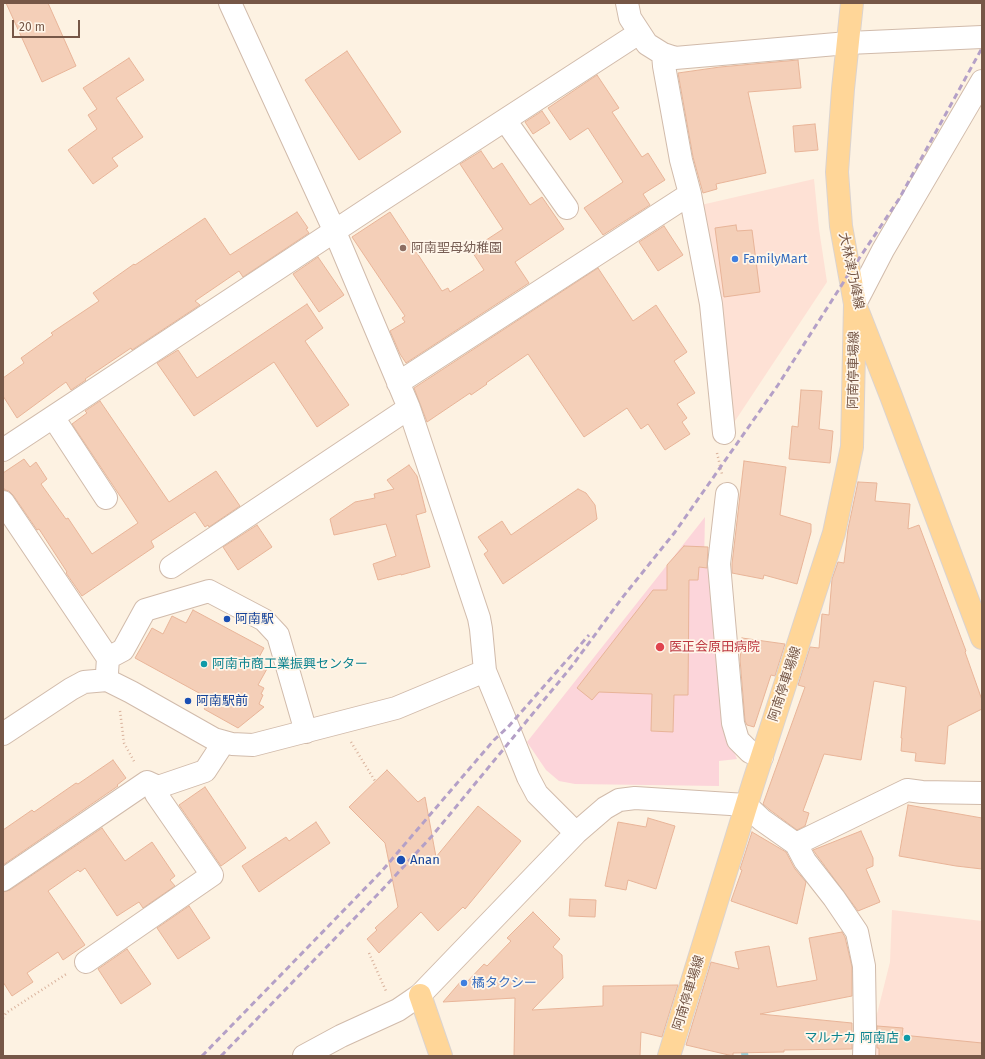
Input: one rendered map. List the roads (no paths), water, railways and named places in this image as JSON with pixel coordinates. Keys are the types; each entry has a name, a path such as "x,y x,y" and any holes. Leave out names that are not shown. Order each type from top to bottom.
{"main road":[{"name":"大林津乃峰線","path":"852,3 843,89 838,172 841,226 855,304 980,624"},
{"name":"阿南停車場線","path":"669,1056 746,805 834,533 852,447 855,304"},
{"path":"420,995 441,1056"}],"street":[{"path":"230,3 335,232 409,408 479,618 485,671 528,776 537,794 576,834"},
{"path":"628,3 630,18 647,44 663,54 675,58 848,43 982,37"},
{"path":"3,450 639,33"},
{"path":"663,54 666,82 681,160 690,194 711,304 724,433"},
{"path":"855,304 883,250 982,81"},
{"path":"505,120 567,208"},
{"path":"398,383 690,194"},
{"path":"171,567 409,408"},
{"path":"53,417 106,498"},
{"path":"727,494 719,564 733,723 738,740 750,752 762,757"},
{"path":"3,502 108,658 113,683"},
{"path":"108,658 123,650 145,610 209,591 264,620 278,635 306,732"},
{"path":"3,734 70,689 84,682 113,683 214,739 232,744 253,745 396,708 485,671"},
{"path":"3,880 152,785 205,771 224,742"},
{"path":"86,962 212,875 156,794 152,785"},
{"path":"796,844 907,790 922,792 982,793"},
{"path":"304,1056 341,1036 398,1010 420,995 576,834 606,808 619,800 634,798 746,805 762,820 796,844 805,861 834,898 856,932 864,966 864,1056"}],"waterway":[{"path":"743,1044 745,1056"}],"railway":[{"path":"221,1056 381,891 432,836 572,666 622,598 675,532 778,385 850,272 899,199 982,48"},
{"path":"202,1056 381,872 494,740 508,727 589,635"}],"place":[{"name":"阿南聖母幼稚園","path":"403,248"},
{"name":"FamilyMart","path":"735,259"},
{"name":"阿南駅","path":"227,619"},
{"name":"医正会原田病院","path":"660,647"},
{"name":"阿南市商工業振興センター","path":"204,664"},
{"name":"阿南駅前","path":"188,701"},
{"name":"Anan","path":"401,860"},
{"name":"橘タクシー","path":"464,983"},
{"name":"マルナカ 阿南店","path":"907,1038"}]}
